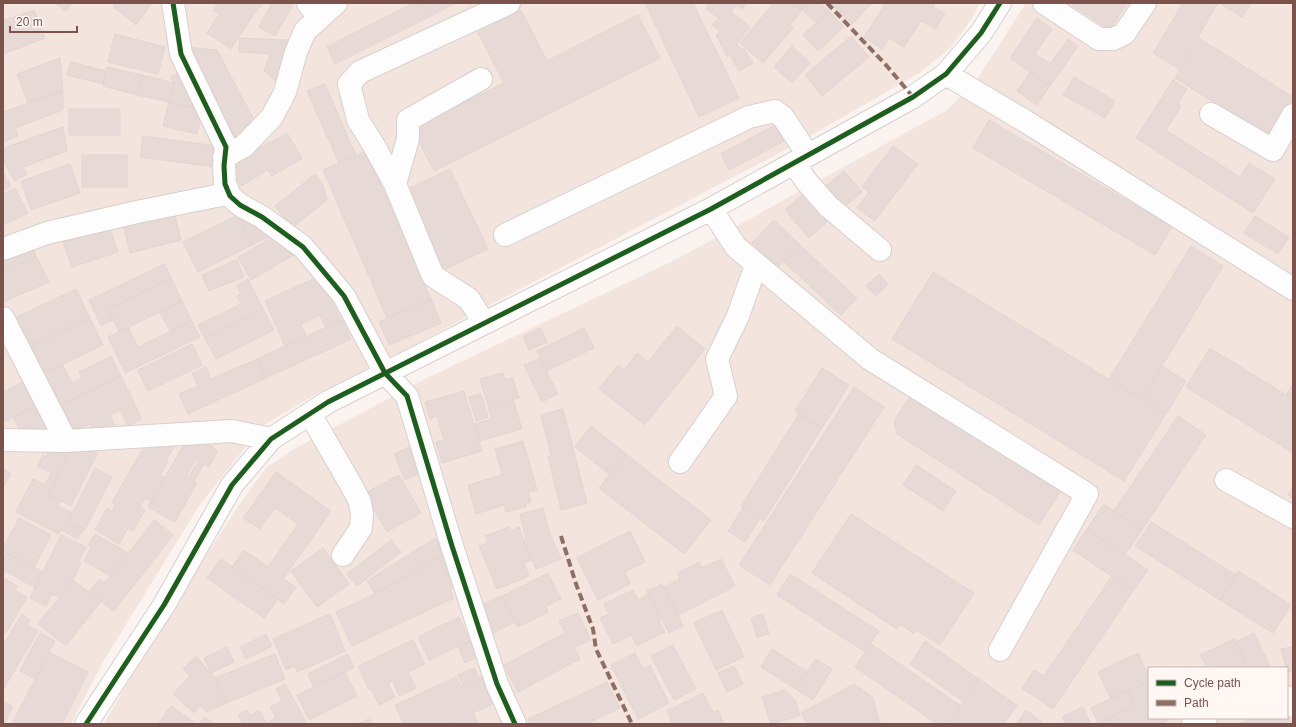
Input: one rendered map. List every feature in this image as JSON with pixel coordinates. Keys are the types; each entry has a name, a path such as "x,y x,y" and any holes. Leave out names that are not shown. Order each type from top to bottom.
{"street":[{"path":"173,3 181,54 226,147 224,157 225,184 230,196 240,205 262,217 302,247 313,259 344,296 385,373 407,396 452,546 494,676 515,724"},
{"path":"224,157 244,146 272,117 285,92 296,52 314,11 336,3"},
{"path":"484,323 469,299 433,276 395,184 358,120 349,84 360,72 509,3"},
{"path":"86,724 164,605 232,485 271,439 328,402 711,208 913,97 946,74 981,33 1000,3"},
{"path":"1044,3 1099,39 1113,39 1124,34 1144,3"},
{"path":"946,74 1025,121 1293,289"},
{"path":"395,184 408,139 408,120 481,79"},
{"path":"505,235 749,117 775,111 783,117 801,159 806,181 828,206 880,250"},
{"path":"1211,114 1273,150 1293,115"},
{"path":"3,249 47,233 137,212 216,196 228,192"},
{"path":"711,208 736,248 870,359 1087,494 1000,650"},
{"path":"680,462 726,396 717,359 738,316 756,264"},
{"path":"3,318 66,441"},
{"path":"310,414 360,502 362,514 361,528 343,555"},
{"path":"3,440 66,441 232,431 271,439"},
{"path":"1226,480 1293,517"},
{"path":"1288,697 1293,706"},
{"path":"1193,724 1204,719"}],"shaded area":[{"path":"3,3 980,3 971,20 951,47 921,72 789,148 315,395 262,426 199,506 104,660 71,724 3,724"},
{"path":"1026,3 1293,3 1293,724 104,724 163,621 241,502 267,467 292,450 427,378 677,259 947,110 978,78"}],"building":[{"path":"55,3 72,3 66,11"},
{"path":"116,3 152,3 136,25 113,7"},
{"path":"218,3 263,3 231,49 207,33 219,14 213,11"},
{"path":"272,3 294,3 275,36 259,27"},
{"path":"413,3 422,3 429,17 335,64 327,47"},
{"path":"422,3 455,3 429,17"},
{"path":"645,3 693,3 739,98 699,117"},
{"path":"709,3 746,3 742,9 736,5 731,12 750,27 737,44 741,50 744,48 753,63 739,71 730,55 727,57 716,35 721,32 712,25 719,18 706,9"},
{"path":"774,3 793,3 802,10 790,25 793,28 763,63 740,43"},
{"path":"793,3 808,3 802,10"},
{"path":"808,3 819,3 829,11 816,22 802,10"},
{"path":"830,3 872,3 852,24"},
{"path":"886,3 935,3 933,7 945,13 936,29 921,21 904,47 889,38 882,49 864,37"},
{"path":"1074,3 1127,3 1110,30 1072,5"},
{"path":"1183,3 1218,3 1179,69 1153,53"},
{"path":"1219,3 1251,3 1242,17"},
{"path":"34,10 45,38 3,54 3,21"},
{"path":"521,10 547,61 638,15 660,58 434,171 412,128 504,83 478,32"},
{"path":"829,11 844,27 818,51 803,35"},
{"path":"1037,18 1052,29 1035,54 1050,64 1068,39 1078,46 1050,86 1010,58"},
{"path":"115,34 165,47 158,74 108,62"},
{"path":"851,36 869,57 822,96 805,75"},
{"path":"240,38 289,40 292,42 279,84 264,71 270,54 239,52"},
{"path":"1199,38 1293,97 1268,136 1175,78"},
{"path":"792,46 810,63 792,83 774,67"},
{"path":"187,47 217,50 253,118 250,120 255,129 235,140 231,130 229,131"},
{"path":"60,58 63,91 28,103 17,74"},
{"path":"71,62 106,71 103,84 67,75"},
{"path":"107,67 142,75 137,95 103,86"},
{"path":"179,72 197,98 194,108 169,102 174,83 170,78"},
{"path":"1030,72 1050,86 1037,105 1017,91"},
{"path":"142,75 174,83 169,102 137,95"},
{"path":"1074,77 1115,101 1105,118 1063,95"},
{"path":"1173,80 1187,89 1178,103 1181,106 1166,130 1240,177 1249,163 1275,179 1253,213 1136,138"},
{"path":"325,84 356,156 339,163 307,91"},
{"path":"63,91 63,110 15,128 18,136 3,142 3,112"},
{"path":"169,102 203,110 197,134 163,126"},
{"path":"69,109 120,109 120,135 69,135"},
{"path":"989,120 1172,227 1155,255 973,148"},
{"path":"775,125 784,141 729,170 721,154"},
{"path":"63,127 67,151 23,167 27,174 15,181 3,161 3,150 9,146"},
{"path":"287,133 302,158 272,176 268,170 241,186 229,166"},
{"path":"143,136 217,146 214,167 140,157"},
{"path":"893,146 918,164 875,221 857,208 869,192 862,187"},
{"path":"366,151 431,299 387,318 323,170"},
{"path":"82,155 127,155 127,187 82,187"},
{"path":"70,164 80,193 31,210 21,181"},
{"path":"450,169 488,249 442,271 404,191"},
{"path":"844,171 862,192 844,207 826,186"},
{"path":"3,172 11,186 3,190"},
{"path":"315,174 323,184 327,200 292,228 275,206"},
{"path":"15,188 28,213 3,225 3,194"},
{"path":"803,194 827,222 809,238 785,210"},
{"path":"174,211 181,240 130,253 123,224"},
{"path":"238,215 258,224 271,236 252,245"},
{"path":"238,215 252,245 198,272 183,242"},
{"path":"1255,216 1289,237 1278,254 1244,233"},
{"path":"774,220 800,245 778,267 752,243"},
{"path":"109,226 118,252 72,267 63,242"},
{"path":"273,237 294,255 251,280 238,257"},
{"path":"31,244 36,256 3,271 3,257"},
{"path":"800,245 857,298 841,315 784,262"},
{"path":"1191,246 1223,266 1142,399 1109,379"},
{"path":"36,256 49,282 3,302 3,271"},
{"path":"237,260 244,277 209,291 202,275"},
{"path":"165,264 171,278 108,309 113,320 101,326 89,300"},
{"path":"933,272 1166,414 1124,481 892,339"},
{"path":"879,274 888,284 876,296 866,286"},
{"path":"320,276 341,320 326,328 320,315 301,324 306,336 285,346 265,301"},
{"path":"171,278 182,301 119,332 108,309"},
{"path":"248,279 263,309 205,338 198,325 241,304 237,296 241,294 237,285"},
{"path":"76,289 90,318 27,348 13,319"},
{"path":"431,299 441,323 389,345 379,322"},
{"path":"182,301 192,321 170,331 160,312"},
{"path":"263,309 274,330 216,359 205,338"},
{"path":"90,318 103,345 40,375 27,348"},
{"path":"342,320 351,339 266,378 257,359"},
{"path":"192,321 200,337 125,373 108,337 128,327 138,347"},
{"path":"677,326 705,349 645,425 599,389 618,365 624,370 637,353 648,362"},
{"path":"541,328 547,342 529,350 523,336"},
{"path":"584,328 594,348 547,371 537,351"},
{"path":"192,344 202,365 148,391 138,370"},
{"path":"1210,348 1293,399 1293,453 1186,387"},
{"path":"111,356 121,376 56,408 40,375 62,364 72,383 82,378 79,372"},
{"path":"540,358 558,394 542,402 524,365"},
{"path":"257,359 266,378 188,414 179,394 198,386 192,373 206,367 211,379"},
{"path":"1162,366 1186,381 1166,414 1142,399"},
{"path":"822,368 849,385 822,428 795,411"},
{"path":"503,373 505,380 513,378 519,398 488,406 480,379"},
{"path":"121,376 142,419 128,426 120,410 110,415 117,430 95,434 90,424 69,434 56,408"},
{"path":"31,378 44,402 3,422 3,392"},
{"path":"1293,384 1293,399 1286,395"},
{"path":"854,387 884,407 770,585 739,565"},
{"path":"464,391 482,451 442,463 436,442 444,440 437,416 430,419 425,402"},
{"path":"914,391 1063,487 1039,525 897,434 894,421"},
{"path":"481,394 488,417 476,421 469,397"},
{"path":"513,399 522,429 479,441 474,424 492,419 488,406"},
{"path":"44,402 61,434 23,436 13,417"},
{"path":"563,409 587,503 561,510 548,457 551,456 541,415"},
{"path":"799,414 822,428 764,521 741,506"},
{"path":"1178,416 1206,435 1142,530 1114,511"},
{"path":"591,426 626,454 610,475 575,447"},
{"path":"523,441 537,490 528,492 531,502 525,504 526,507 506,512 504,505 476,514 468,485 502,475 495,449"},
{"path":"184,444 208,444 213,447 217,452 209,467 204,464 194,482 197,483 175,522 148,507","holes":["196,459 198,461 188,478 186,477"]},
{"path":"145,445 175,445 166,460 168,461 160,475 165,478 152,502 145,498 140,507 145,510 133,531 128,528 119,544 95,530 107,508 112,511 115,504 112,502"},
{"path":"409,447 420,473 405,480 394,454"},
{"path":"50,450 70,450 48,495 61,501 58,506 72,513 67,523 83,530 78,539 61,530 59,534 16,512 33,479 45,485 51,473 37,466 43,455 46,457"},
{"path":"70,450 89,450 97,454 71,506 48,495"},
{"path":"626,454 711,520 684,554 599,488"},
{"path":"916,465 956,491 943,511 903,485"},
{"path":"3,468 11,474 3,487"},
{"path":"95,468 112,477 84,531 67,523"},
{"path":"276,472 331,511 283,579 296,587 284,604 232,567 244,550 268,567 298,524 275,508 260,529 243,518"},
{"path":"399,475 421,513 387,532 365,493"},
{"path":"1293,487 1293,499 1288,495"},
{"path":"1104,504 1142,530 1125,555 1087,529"},
{"path":"543,508 549,531 561,559 536,569 524,541 526,540 520,514"},
{"path":"743,508 760,518 745,542 728,531"},
{"path":"851,514 974,593 940,645 916,630 914,634 900,624 897,629 812,573"},
{"path":"19,518 51,535 34,567 3,551 3,548"},
{"path":"154,520 173,535 114,611 89,592 100,579 105,583"},
{"path":"1151,522 1236,575 1220,600 1135,546"},
{"path":"509,527 511,531 519,527 532,560 524,563 529,576 497,589 479,546 488,543 485,536"},
{"path":"1087,529 1148,570 1133,591 1073,550"},
{"path":"630,531 645,562 625,572 630,584 598,600 577,558"},
{"path":"95,534 128,553 111,576 84,561 91,547 88,545"},
{"path":"61,535 86,547 79,561 81,563 73,580 59,597 52,594 46,606 30,598"},
{"path":"435,538 445,553 375,594 367,581"},
{"path":"391,540 401,552 357,586 347,574"},
{"path":"323,548 349,584 317,607 291,571"},
{"path":"6,553 43,572 36,588 3,570 3,559"},
{"path":"443,554 457,585 450,589 454,598 352,646 336,612 375,594"},
{"path":"221,559 278,599 264,618 207,578"},
{"path":"721,559 735,586 678,615 664,587 680,579 678,573 699,562 702,568"},
{"path":"1238,571 1291,605 1273,633 1220,600"},
{"path":"548,573 561,599 546,606 548,612 518,627 502,596"},
{"path":"790,574 879,631 865,652 777,595"},
{"path":"1112,576 1133,591 1053,709 1022,688 1034,670 1044,676"},
{"path":"3,578 17,586 15,590 27,597 6,633 3,632"},
{"path":"73,580 101,601 66,646 38,624"},
{"path":"662,584 683,626 669,633 647,591"},
{"path":"633,590 638,600 649,594 662,620 659,621 665,632 637,646 631,635 613,644 600,618 609,614 604,604"},
{"path":"502,596 515,622 493,633 480,606"},
{"path":"722,610 744,657 716,670 694,623"},
{"path":"578,613 591,640 574,647 580,659 518,692 504,665 565,633 559,621"},
{"path":"22,614 30,620 27,625 38,631 3,690 3,645"},
{"path":"330,614 345,651 297,672 295,666 286,670 273,639"},
{"path":"763,614 769,634 757,637 751,618"},
{"path":"459,617 470,641 429,660 418,637"},
{"path":"40,633 55,641 35,679 20,671"},
{"path":"1254,633 1270,666 1248,667 1236,642"},
{"path":"266,634 272,646 246,659 240,647"},
{"path":"1234,639 1248,667 1206,667 1200,655"},
{"path":"413,640 425,664 408,672 416,688 399,696 393,681 388,683 395,697 379,705 371,689 369,690 358,666"},
{"path":"470,641 478,657 465,663 458,646"},
{"path":"925,641 979,679 964,702 910,664"},
{"path":"871,644 961,706 948,724 937,724 855,667"},
{"path":"673,645 696,689 674,700 651,656"},
{"path":"227,647 234,662 211,673 204,658"},
{"path":"1293,647 1293,671 1288,672 1288,667 1286,667 1281,649"},
{"path":"772,649 808,672 796,689 761,667"},
{"path":"49,652 88,672 62,724 12,724"},
{"path":"635,653 643,669 650,665 669,703 638,719 611,665"},
{"path":"1138,653 1148,675 1148,681 1111,699 1098,672"},
{"path":"275,654 285,679 226,703 215,678"},
{"path":"348,654 354,667 314,687 308,674"},
{"path":"196,656 215,678 226,703 207,712 200,706 194,713 173,694 190,676 183,669"},
{"path":"816,659 832,669 813,700 796,689"},
{"path":"734,666 743,684 727,692 718,673"},
{"path":"474,668 479,679 463,686 458,675"},
{"path":"345,672 357,696 309,720 297,695"},
{"path":"456,677 461,687 482,677 494,703 473,713 478,724 454,724 453,722 449,724 404,724 395,705"},
{"path":"979,679 1017,705 1004,724 955,724 950,721"},
{"path":"1148,681 1148,719 1171,719 1160,724 1098,724 1134,706 1127,691"},
{"path":"607,682 620,708 586,724 530,724 528,719"},
{"path":"285,684 307,724 243,724 238,715 247,710 250,715 259,710 266,723 276,718 270,707 282,701 276,689"},
{"path":"854,684 873,697 880,724 807,724 801,713"},
{"path":"785,690 795,700 800,716 771,724 762,697"},
{"path":"1127,691 1134,706 1098,723 1091,708"},
{"path":"703,693 713,712 718,710 724,724 673,724 667,711"},
{"path":"3,702 13,707 4,724 3,724"},
{"path":"171,706 194,722 193,724 158,724"},
{"path":"1083,707 1091,724 1066,724 1062,717"},
{"path":"1026,710 1042,722 1039,724 1016,724"},
{"path":"1288,716 1292,724 1239,724 1249,719 1288,719"},
{"path":"204,717 214,724 199,724"},
{"path":"369,719 372,724 358,724"}],"marked path":[{"path":"827,3 886,65 913,97"},
{"path":"561,536 576,584 593,629 596,649 632,724"}],"cycle path":[{"path":"173,3 181,54 226,147 224,166 225,184 230,196 240,205 262,217 303,247 344,296 385,373 407,396 452,546 497,684 515,724"},
{"path":"86,724 164,605 232,485 271,439 328,402 711,209 913,97 946,74 981,33 1000,3"}]}
